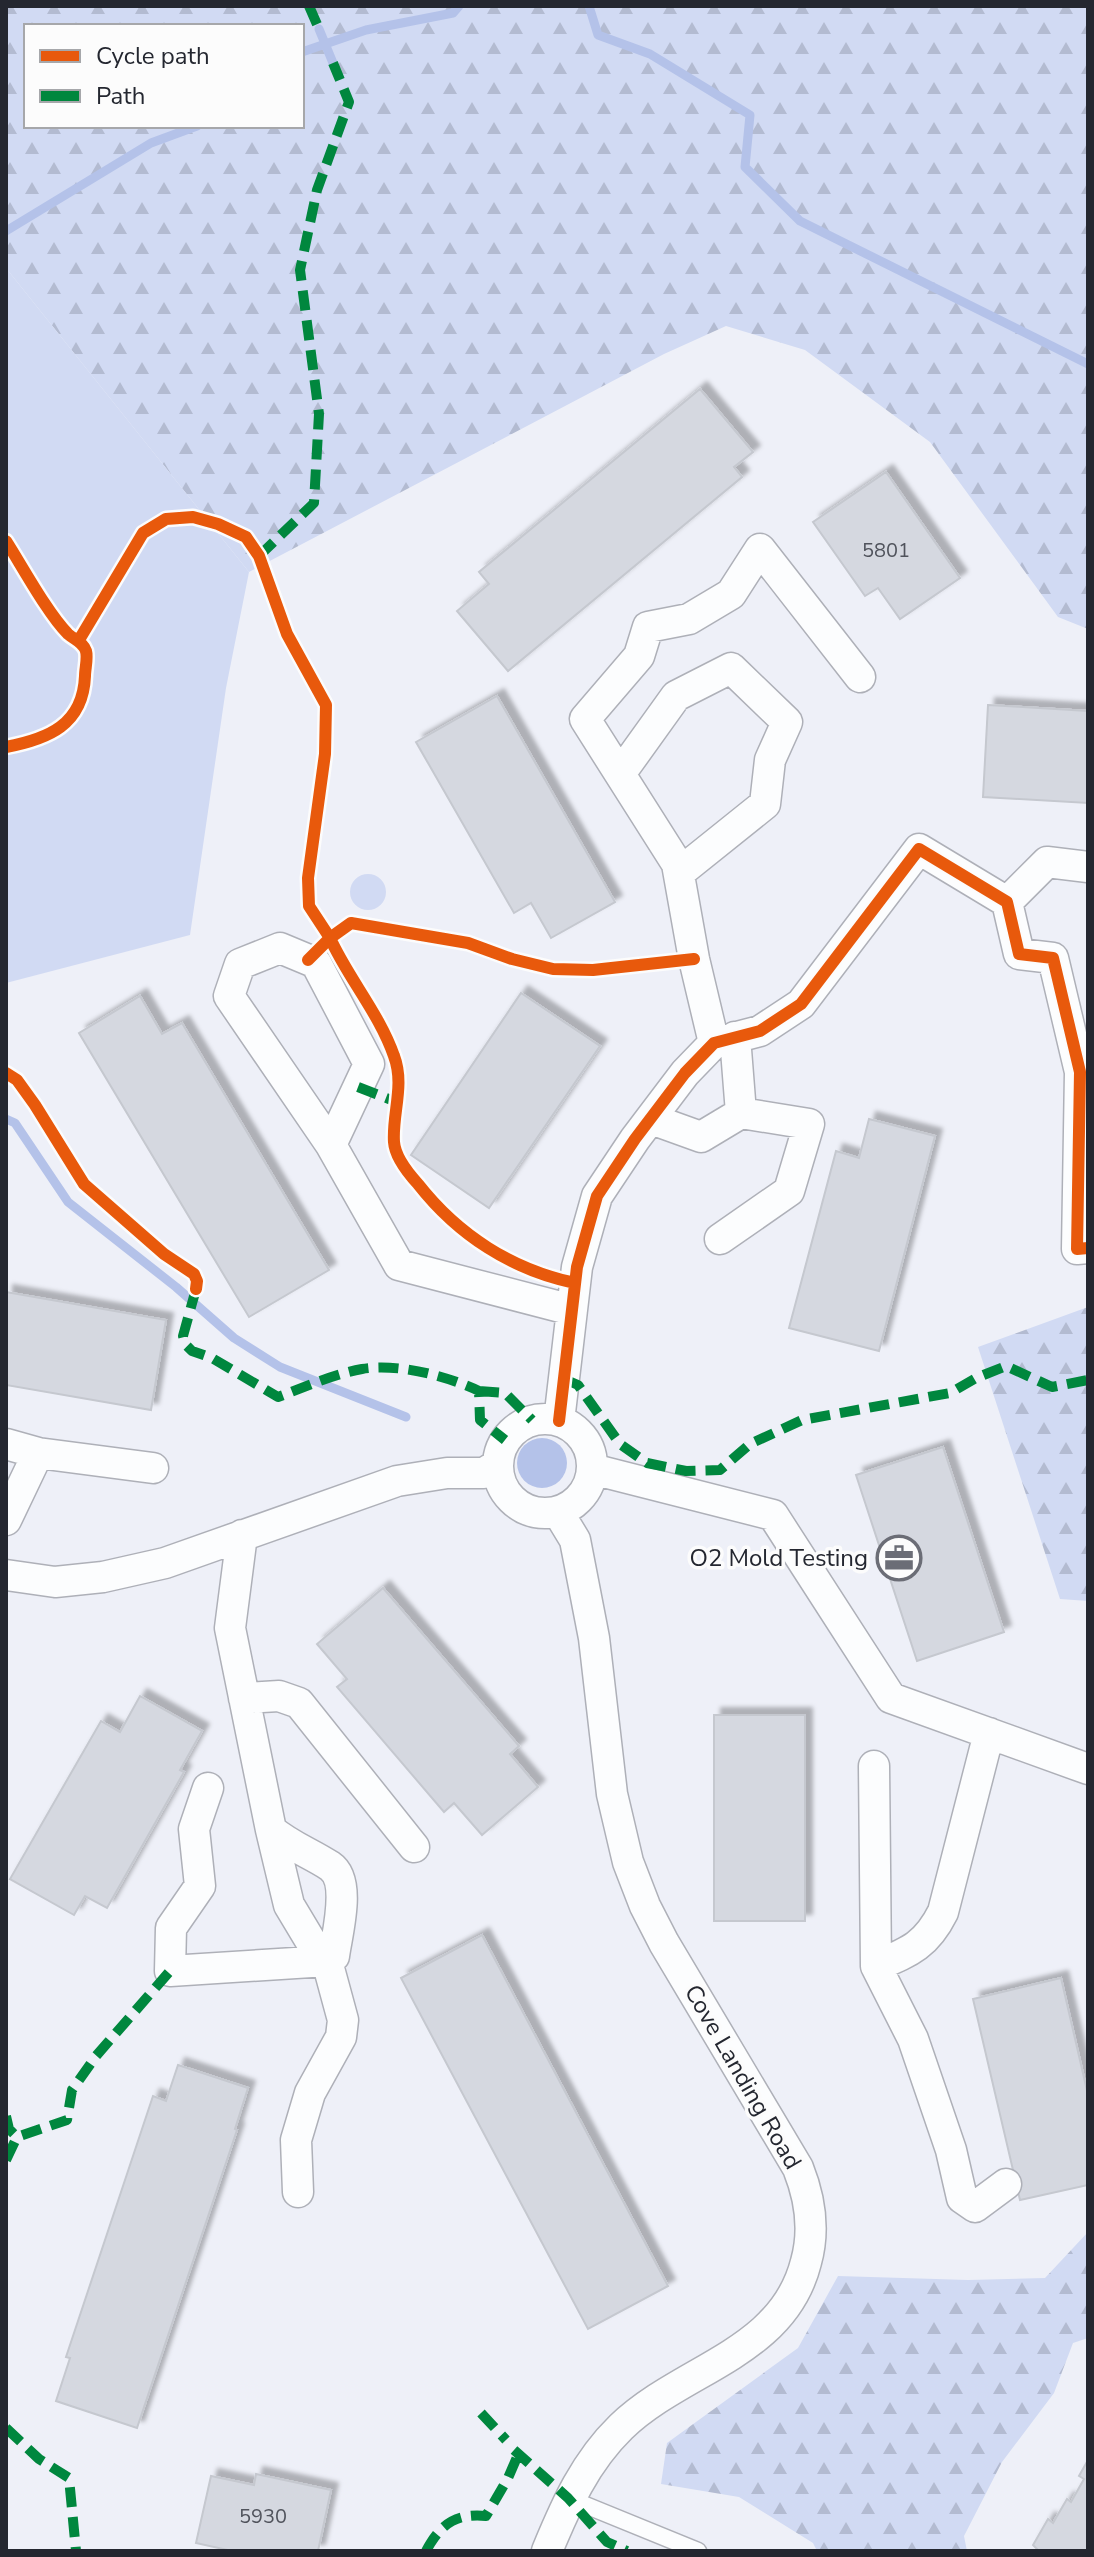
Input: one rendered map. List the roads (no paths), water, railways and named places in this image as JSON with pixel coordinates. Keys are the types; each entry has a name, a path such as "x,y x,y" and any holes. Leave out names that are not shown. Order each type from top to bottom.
{"street":[{"path":"741,1113 724,1040 694,959 677,864 585,719 639,656 648,627 689,619 731,594 760,549 860,677"},
{"path":"620,774 676,696 731,668 787,722 770,760 765,804 679,873"},
{"path":"559,1421 577,1267 597,1196 685,1073 724,1040 760,1031 801,1004 919,849 1007,902 1019,954 1053,958 1084,1089 1084,1148 1077,1249 1088,1248"},
{"path":"1007,902 1047,862 1088,867"},
{"path":"331,1145 369,1064 316,963 280,948 240,964 229,996 331,1145 399,1265 572,1310"},
{"path":"651,1119 701,1137 741,1113 809,1124 789,1191 720,1239"},
{"path":"535,1419 559,1421 576,1430 585,1441 591,1455 589,1483 582,1495 558,1512 529,1511 516,1504 499,1480 499,1452 513,1430 535,1419"},
{"path":"6,1444 38,1453 153,1468"},
{"path":"6,1520 38,1453"},
{"path":"6,1575 55,1582 103,1577 165,1563 397,1481 447,1473 484,1473 497,1465"},
{"path":"592,1469 773,1515 891,1698 1088,1769"},
{"name":"Cove Landing Road","path":"547,2551 568,2498 593,2458 621,2427 674,2386 739,2351 767,2330 793,2297 803,2277 811,2219 798,2168 664,1943 628,1862 612,1794 594,1638 575,1540 558,1512"},
{"path":"242,1535 230,1628 271,1830 289,1905 313,1945 327,1961 343,2020 341,2037 310,2093 296,2140 298,2192"},
{"path":"244,1698 279,1696 299,1703 414,1847"},
{"path":"876,1966 912,1951 932,1934 943,1912 989,1733"},
{"path":"874,1766 876,1966 913,2039 951,2150 962,2198 975,2207 1006,2184"},
{"path":"208,1788 194,1829 200,1886 171,1928 170,1971 327,1961 334,1956 342,1909 342,1885 333,1868 289,1845 271,1830"}],"lane":[{"path":"568,2498 698,2551"}],"waterway":[{"path":"304,51 366,30 453,13 459,6"},
{"path":"589,6 598,35 650,54 750,115 745,167 800,221 1088,364"},
{"path":"319,29 333,63"},
{"path":"6,231 151,143 192,128"},
{"path":"6,1119 15,1123 68,1202 176,1287 234,1338 280,1367 406,1417"}],"place":[{"name":"O2 Mold Testing","path":"899,1558"}]}
